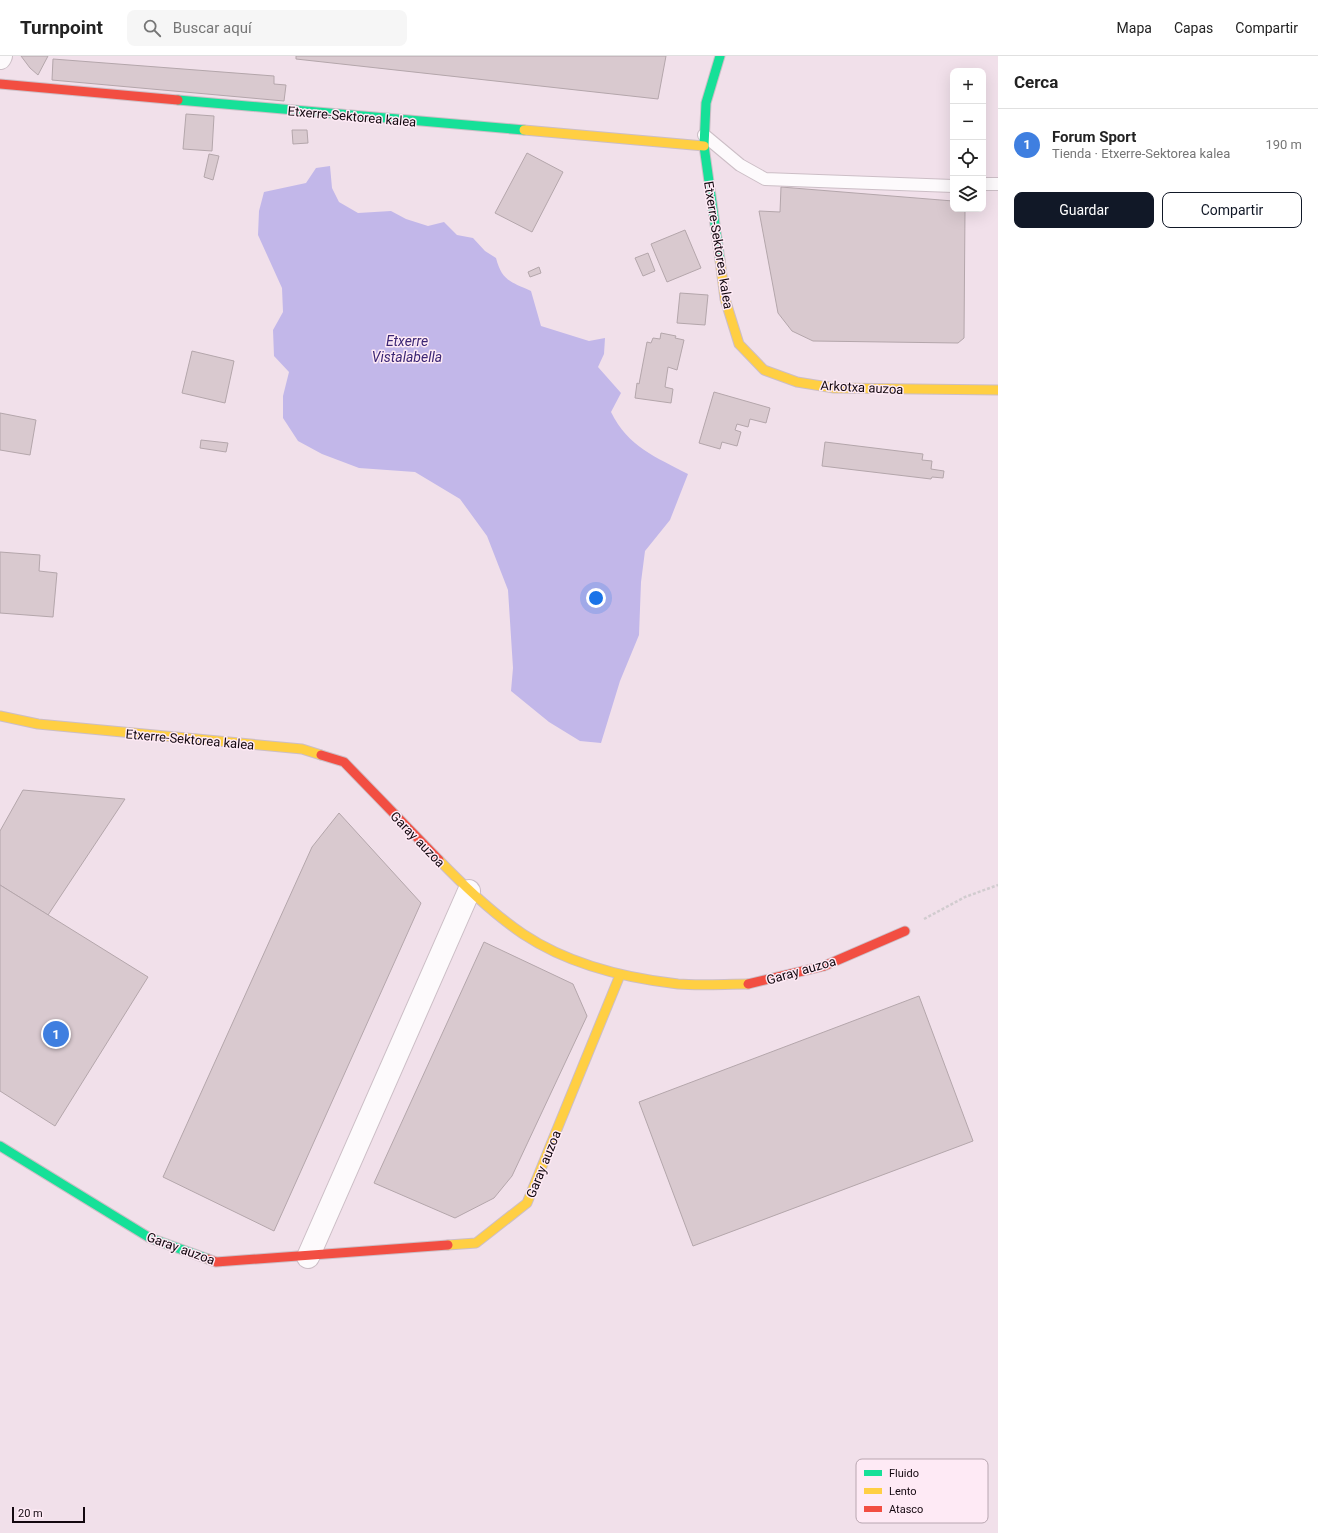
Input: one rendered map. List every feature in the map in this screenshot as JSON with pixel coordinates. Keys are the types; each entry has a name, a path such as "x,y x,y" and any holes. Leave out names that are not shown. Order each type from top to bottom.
{"street":[{"name":"Etxerre-Sektorea kalea","path":"720,56 706,103 704,140 725,299 739,344"},
{"name":"Etxerre-Sektorea kalea","path":"0,84 704,140"},
{"name":"Arkotxa auzoa","path":"739,344 764,370 797,382 834,388 998,390"},
{"name":"Etxerre-Sektorea kalea","path":"0,716 38,724 302,749 344,762 368,787"},
{"name":"Garay auzoa","path":"368,787 469,891 524,934 568,957 620,975 679,984 751,984 824,966 905,931"},
{"path":"308,1256 469,891"},
{"name":"Garay auzoa","path":"0,1146 150,1238 216,1262 476,1243 526,1203 620,975"}],"lane":[{"path":"704,140 740,165 765,179 950,186"},
{"path":"986,184 998,184"}],"path":[{"path":"905,931 942,908 965,897 998,885"}],"water":[{"name":"Etxerre Vistalabella","path":"330,166 332,188 339,202 358,213 391,211 406,219 428,226 444,222 457,235 473,238 485,251 496,258 501,272 508,280 531,291 541,326 589,341 605,338 604,354 598,367 621,393 611,412 618,424 634,443 654,456 688,474 670,520 645,551 641,582 639,635 620,681 601,743 580,741 549,722 511,691 513,668 508,590 487,536 460,499 415,472 359,468 322,454 298,441 283,418 283,396 289,372 274,356 273,330 283,312 282,288 258,235 259,211 264,192 306,183 316,168"}],"building":[{"path":"21,56 48,56 38,75 30,68"},
{"path":"296,56 666,56 658,99 296,59"},
{"path":"53,59 274,76 274,84 286,85 284,101 52,80"},
{"path":"186,114 214,116 212,151 183,149"},
{"path":"292,130 307,130 308,143 293,144"},
{"path":"527,153 563,172 532,232 495,213"},
{"path":"209,154 219,156 213,180 204,177"},
{"path":"781,187 950,201 950,212 965,212 964,338 958,343 813,341 792,331 778,313 759,211 780,212"},
{"path":"685,230 701,268 667,282 651,244"},
{"path":"648,253 655,271 643,276 635,258"},
{"path":"539,267 541,273 530,277 528,272"},
{"path":"680,293 708,295 705,325 677,323"},
{"path":"661,333 676,336 675,338 684,340 677,370 668,367 665,387 673,389 671,403 635,398 647,342 651,343 653,338 660,339"},
{"path":"192,351 234,361 225,403 182,393"},
{"path":"714,392 770,408 766,423 750,419 748,427 737,424 735,430 741,432 737,446 722,442 720,449 699,443"},
{"path":"0,413 36,420 30,455 0,450"},
{"path":"201,440 228,443 226,452 200,448"},
{"path":"825,442 923,454 922,460 932,461 931,469 944,471 943,478 932,477 931,479 822,466"},
{"path":"0,552 40,555 39,571 57,573 53,617 0,613"},
{"path":"23,790 125,799 48,915 0,885 0,831"},
{"path":"339,813 421,903 274,1231 163,1177 312,847"},
{"path":"0,885 148,977 55,1126 0,1091"},
{"path":"484,942 573,984 587,1016 512,1176 494,1198 455,1218 374,1183"},
{"path":"919,996 973,1141 693,1246 639,1102"}],"traffic: fast":[{"path":"720,56 706,103 704,146 720,260"},
{"path":"178,100 524,130"},
{"path":"0,1146 150,1238 208,1259"}],"traffic: slow":[{"path":"524,130 704,146"},
{"path":"720,260 725,299 739,344 764,370 797,382 834,388 998,390"},
{"path":"0,716 38,724 302,749 321,755"},
{"path":"439,860 500,917 540,945 559,954 598,968 638,978 695,985 748,984"},
{"path":"448,1245 476,1243 527,1203 620,975"}],"traffic: jam":[{"path":"0,84 178,100"},
{"path":"321,755 344,762 439,860"},
{"path":"748,984 824,966 905,931"},
{"path":"208,1259 216,1262 448,1245"}],"place":[{"name":"Forum Sport","path":"56,1034"}]}
